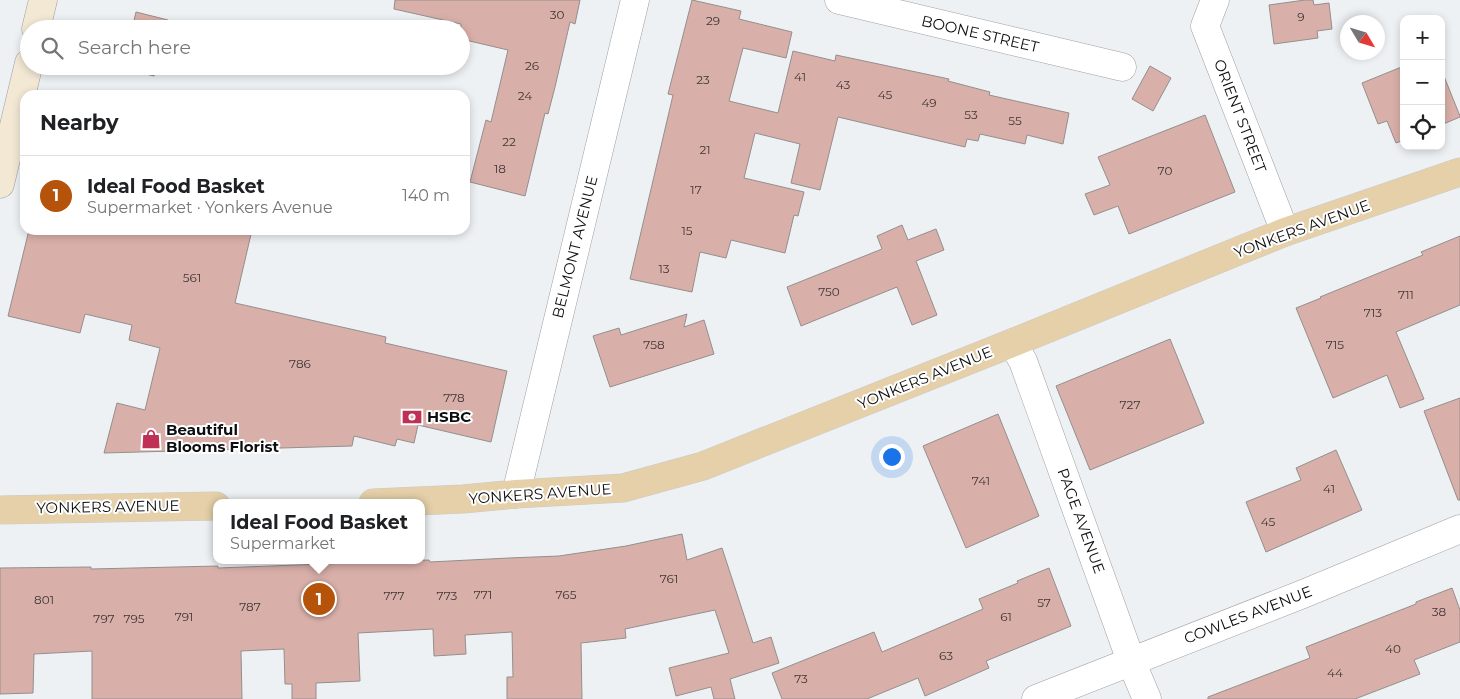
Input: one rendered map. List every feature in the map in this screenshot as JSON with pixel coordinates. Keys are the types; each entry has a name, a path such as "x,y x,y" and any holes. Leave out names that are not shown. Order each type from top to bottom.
{"main road":[{"path":"38,20 43,0"},
{"path":"25,90 27,75"},
{"path":"0,184 20,125"},
{"name":"YONKERS AVENUE","path":"425,501 623,488 703,466 1285,232 1460,172"},
{"name":"YONKERS AVENUE","path":"0,510 213,506"}],"street":[{"name":"BELMONT AVENUE","path":"516,494 635,0"},
{"name":"BOONE STREET","path":"839,0 1122,67"},
{"name":"ORIENT STREET","path":"1215,0 1205,26 1285,232"},
{"name":"PAGE AVENUE","path":"1012,343 1023,361 1131,661 1147,699"},
{"name":"COWLES AVENUE","path":"1036,699 1303,594 1460,529"}],"building":[{"path":"395,0 580,0 575,24 570,22 555,87 548,114 545,113 525,196 470,182 486,120 491,122 508,50 470,41 470,20 443,20 394,9"},
{"path":"692,0 741,11 739,19 792,32 786,58 743,48 729,101 778,113 793,51 835,61 836,55 949,79 948,81 990,92 989,95 1069,113 1063,144 1027,135 1025,144 980,134 978,141 967,139 965,147 838,117 820,190 791,183 800,144 755,133 744,178 804,192 798,216 794,215 785,253 731,240 726,258 700,252 692,292 630,279 673,95 668,94"},
{"path":"1313,0 1314,5 1329,3 1332,29 1317,31 1318,38 1274,44 1269,5"},
{"path":"136,12 168,20 134,20"},
{"path":"1150,66 1171,78 1153,111 1132,99"},
{"path":"1400,68 1400,142 1396,143 1387,121 1378,124 1362,83"},
{"path":"1445,79 1460,117 1445,123"},
{"path":"1205,115 1235,192 1129,234 1118,206 1094,215 1085,194 1110,185 1098,157"},
{"path":"902,225 908,240 936,229 944,250 916,261 937,315 912,325 897,287 801,326 787,287 882,249 877,236"},
{"path":"28,235 251,235 235,303 386,337 385,343 507,371 491,442 418,425 414,443 397,439 395,446 354,436 352,446 104,453 117,403 145,410 160,348 129,340 132,325 85,314 80,333 8,316"},
{"path":"1460,236 1460,305 1396,332 1424,399 1400,408 1387,375 1333,398 1296,308 1423,255 1421,252"},
{"path":"687,314 684,327 704,320 714,354 610,387 593,336 619,328 621,335"},
{"path":"1170,339 1204,423 1090,470 1056,386"},
{"path":"1460,398 1460,500 1458,500 1424,411"},
{"path":"998,414 1039,516 966,548 923,446"},
{"path":"1336,450 1362,510 1266,552 1246,502 1301,480 1296,468"},
{"path":"682,534 687,560 722,548 753,643 771,637 779,663 730,679 735,699 714,699 711,687 676,696 669,668 729,653 715,610 625,629 626,638 581,643 582,699 507,699 507,677 513,677 512,632 465,635 466,654 434,656 433,629 358,633 360,681 316,683 316,699 292,699 292,684 285,684 284,649 241,651 242,699 92,699 92,651 34,654 33,693 0,694 0,568 91,567 91,569 218,566 218,568 324,564 425,564 425,560 429,560 430,562 559,556 626,546"},
{"path":"1049,568 1071,626 986,661 989,668 925,696 918,678 867,699 782,699 772,673 874,632 882,652 983,609 979,599"},
{"path":"1452,588 1460,610 1460,642 1414,660 1420,674 1355,699 1208,699 1208,697 1310,658 1306,647"}],"place":[{"name":"HSBC","path":"412,417"},
{"name":"Beautiful Blooms Florist","path":"151,439"},
{"name":"Ideal Food Basket","path":"319,599"}]}
